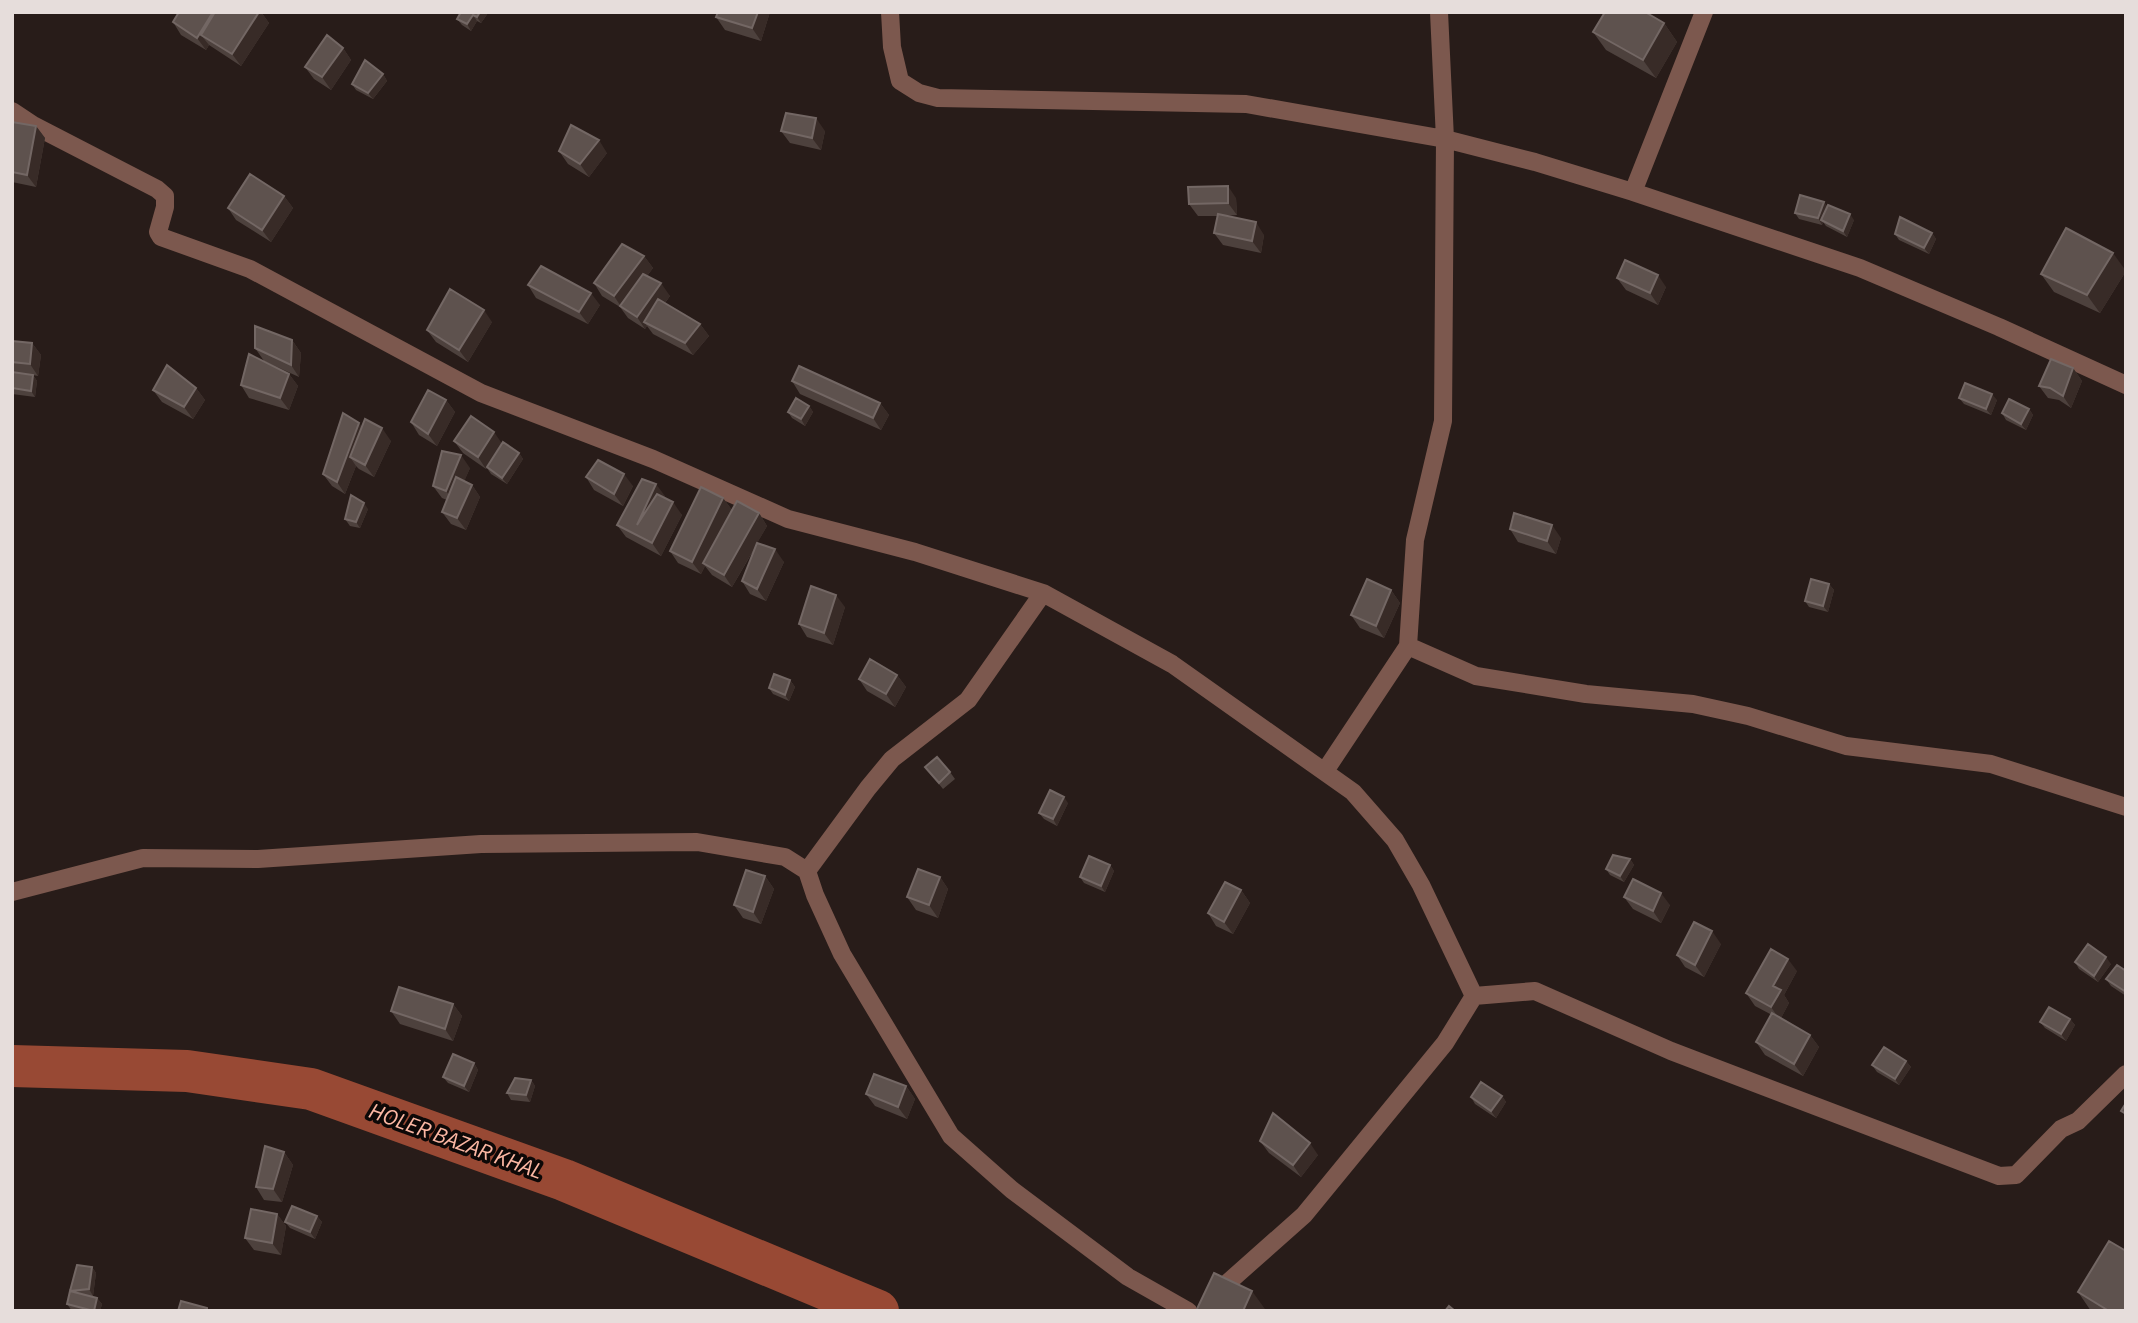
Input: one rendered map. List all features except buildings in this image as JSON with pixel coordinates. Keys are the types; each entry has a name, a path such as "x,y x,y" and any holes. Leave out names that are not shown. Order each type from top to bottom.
{"street":[{"path":"890,12 892,47 900,81 919,93 938,98 1246,104 1445,139 1535,162 1633,192 1860,268 2126,385"},
{"path":"1325,771 1409,646 1415,540 1443,421 1445,139 1439,12"},
{"path":"1633,192 1704,12"},
{"path":"12,111 33,125 157,189 165,196 158,232 162,237 250,270 481,393 653,458 788,519 915,552 1043,593 1172,664 1353,792 1395,840 1421,885 1474,996"},
{"path":"807,871 892,759 968,700 1043,593"},
{"path":"1409,646 1476,676 1586,694 1693,704 1748,716 1846,746 1991,764 2126,807"},
{"path":"12,892 143,858 258,859 481,844 697,842 785,857 807,871 842,954 951,1136 1012,1190 1128,1277 1188,1311"},
{"path":"1474,996 1535,991 1671,1051 1999,1176 2016,1175 2062,1129 2078,1121 2126,1074"},
{"path":"1196,1311 1304,1215 1445,1043 1474,996"}],"waterway":[{"name":"HOLER BAZAR KHAL","path":"12,1066 187,1071 311,1089 564,1180 878,1311"}]}
